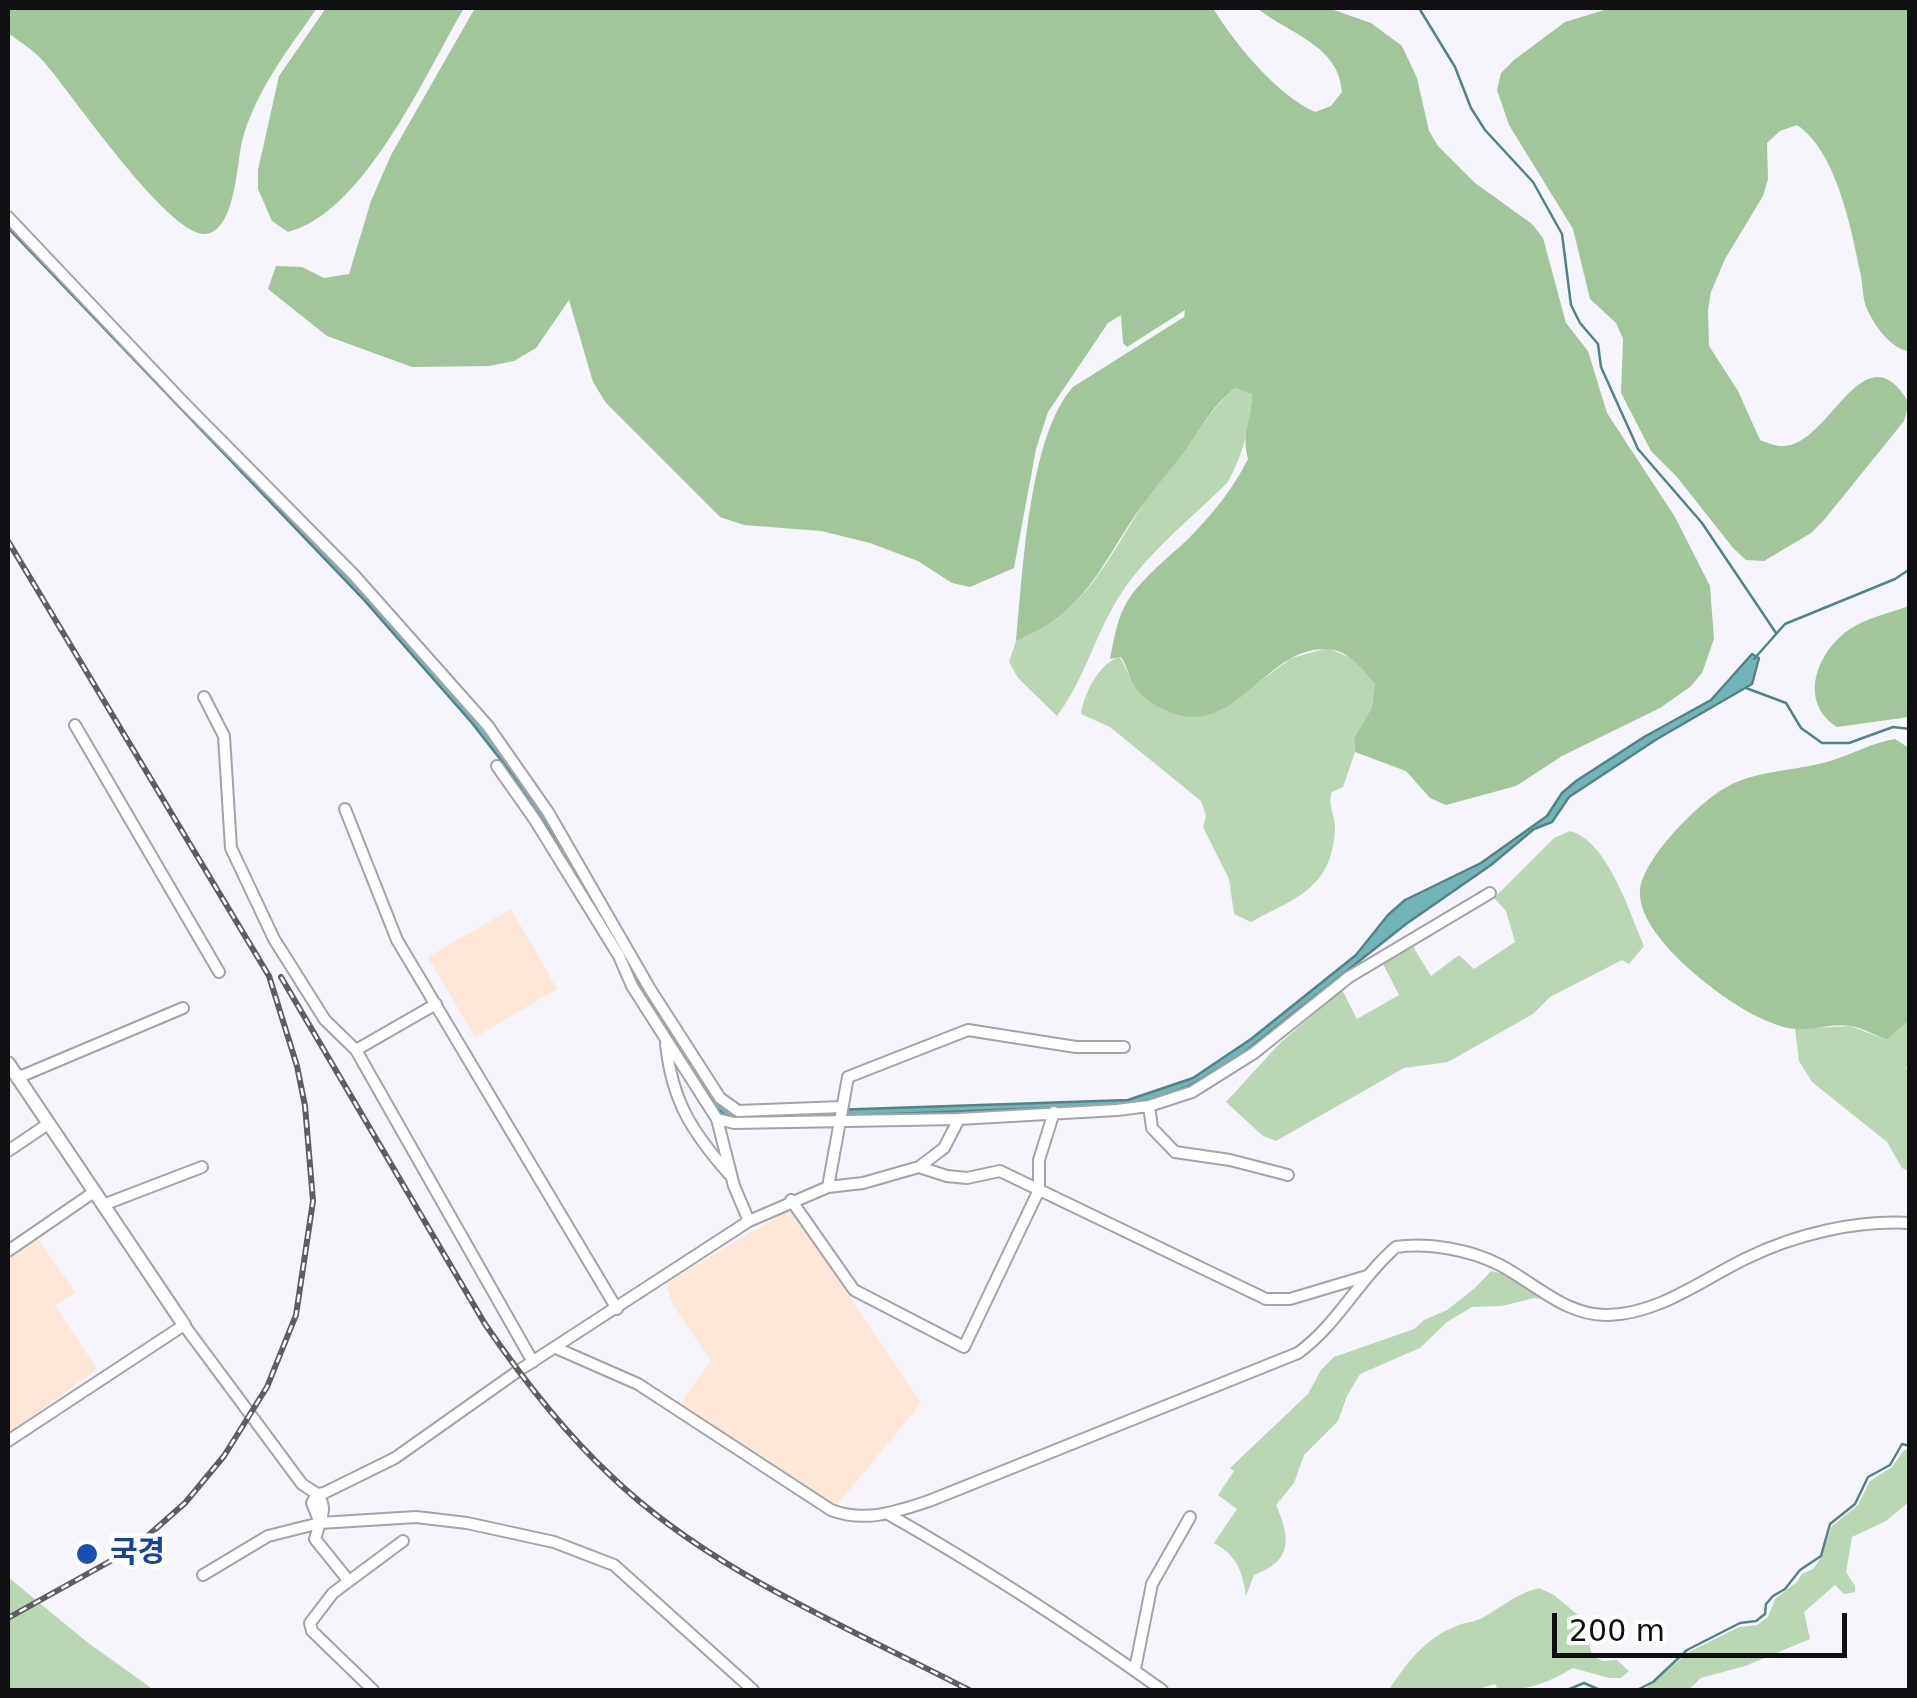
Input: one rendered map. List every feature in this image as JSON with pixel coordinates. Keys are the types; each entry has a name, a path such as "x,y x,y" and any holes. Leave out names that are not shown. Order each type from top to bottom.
{"street":[{"path":"8,217 354,574 488,726 548,812 650,989 720,1098 738,1110 959,1118 1149,1106 1192,1092 1227,1072 1349,977 1490,894"},
{"path":"204,697 224,736 231,848 274,939 325,1020 356,1050 534,1362"},
{"path":"75,725 219,972"},
{"path":"496,766 535,820 717,1118 732,1177 749,1221"},
{"path":"345,809 397,940 617,1309"},
{"path":"356,1050 436,1004"},
{"path":"18,1078 183,1008"},
{"path":"828,1188 848,1078 968,1030 1076,1047 1124,1047"},
{"path":"665,1038 669,1074 680,1105 700,1140 732,1177"},
{"path":"8,1063 184,1324 302,1484 323,1502 316,1539 348,1580"},
{"path":"1149,1106 1152,1128 1175,1152 1230,1160 1288,1175"},
{"path":"791,1200 854,1290 964,1348 1040,1190 1039,1160 1054,1112"},
{"path":"717,1118 734,1123 841,1113"},
{"path":"317,1494 395,1458 749,1221 791,1200 918,1166 944,1148 959,1118"},
{"path":"8,1151 48,1124"},
{"path":"918,1166 946,1176 967,1178 1000,1171 1266,1299 1290,1298 1368,1276"},
{"path":"103,1205 202,1168"},
{"path":"8,1251 94,1192"},
{"path":"556,1348 638,1384 831,1510 856,1518 887,1514 929,1501 1298,1354 1328,1327 1396,1247 1428,1246 1498,1264 1578,1313 1634,1314 1766,1250 1869,1222 1910,1223"},
{"path":"8,1441 184,1324"},
{"path":"887,1514 992,1575 1162,1690"},
{"path":"202,1575 268,1536 320,1523 416,1517 467,1523 554,1542 600,1558 627,1575 754,1690"},
{"path":"1135,1669 1152,1584 1190,1517"},
{"path":"372,1690 312,1631 310,1622 315,1612 348,1580 403,1542"}],"shaded area":[{"path":"511,909 557,989 475,1037 428,957"},
{"path":"790,1209 921,1403 837,1505 828,1504 680,1404 711,1361 673,1305 666,1283"},
{"path":"38,1239 75,1292 55,1306 97,1369 8,1434 8,1260"}],"green space":[{"path":"8,8 317,8 274,71 248,122 222,223 204,234 187,228 144,188 44,62 8,33"},
{"path":"326,8 464,8 412,102 367,170 316,220 288,232 272,221 258,189 258,170 279,76"},
{"path":"475,8 1213,8 1258,67 1286,94 1315,112 1331,106 1342,92 1332,63 1310,42 1257,8 1328,8 1371,23 1402,46 1417,78 1429,131 1438,146 1475,183 1532,224 1543,238 1566,323 1588,351 1607,413 1675,517 1710,586 1714,639 1702,673 1690,687 1660,708 1562,756 1516,786 1446,805 1430,798 1406,771 1355,752 1354,738 1372,707 1375,684 1341,652 1305,652 1213,713 1193,717 1152,703 1135,687 1121,657 1110,659 1116,629 1134,591 1205,521 1248,459 1246,442 1252,394 1235,388 1208,416 1078,600 1041,629 1016,641 1030,508 1046,438 1058,410 1073,387 1184,317 1185,310 1127,347 1123,343 1121,315 1108,323 1048,412 1036,449 1014,568 970,587 952,583 918,561 870,543 821,531 744,525 720,517 606,403 593,382 569,300 536,348 514,361 489,366 412,367 327,336 268,289 276,266 302,267 324,278 349,274 371,201 391,155"},
{"path":"1611,8 1909,8 1909,351 1890,341 1870,315 1840,191 1822,153 1797,125 1780,131 1767,143 1768,179 1763,196 1725,259 1711,292 1709,346 1738,391 1760,440 1782,446 1806,437 1850,392 1864,381 1878,377 1893,383 1909,403 1904,421 1824,520 1811,533 1764,561 1746,560 1733,548 1677,477 1651,451 1621,393 1623,339 1616,323 1590,299 1573,229 1509,125 1497,90 1501,73 1514,60 1565,22"},
{"path":"1235,388 1252,393 1252,404 1245,439 1228,482 1154,553 1128,584 1057,716 1018,678 1009,662 1016,641 1058,618 1089,587 1148,497"},
{"path":"1909,606 1909,717 1837,727 1825,717 1815,691 1816,677 1828,650 1856,625"},
{"path":"1327,648 1354,659 1375,684 1372,707 1354,738 1355,752 1343,787 1332,792 1335,830 1327,866 1309,889 1251,922 1234,914 1229,879 1203,827 1206,816 1201,801 1110,727 1081,714 1083,706 1100,672 1120,657 1136,688 1221,709 1292,658"},
{"path":"1895,739 1909,748 1909,1020 1887,1040 1851,1026 1793,1029 1754,1015 1682,963 1651,926 1642,908 1640,890 1650,864 1684,821 1733,784 1816,765"},
{"path":"1570,831 1595,848 1624,897 1644,946 1629,964 1622,960 1550,997 1533,1014 1448,1062 1404,1068 1276,1141 1263,1136 1226,1102 1280,1043 1342,990 1357,1019 1399,995 1383,964 1412,945 1431,976 1459,955 1474,969 1515,942 1506,911 1494,898 1554,838"},
{"path":"1909,1020 1909,1171 1902,1168 1887,1142 1812,1082 1799,1061 1795,1029 1850,1026 1887,1040"},
{"path":"1491,1271 1504,1274 1548,1300 1534,1298 1502,1306 1472,1307 1447,1322 1420,1348 1360,1374 1338,1421 1304,1455 1294,1483 1276,1505 1284,1528 1285,1548 1276,1563 1254,1575 1246,1596 1237,1565 1214,1543 1237,1509 1218,1495 1234,1471 1230,1468 1308,1394 1321,1370 1334,1357 1414,1329 1447,1310"},
{"path":"1904,1450 1909,1450 1909,1502 1886,1521 1852,1537 1846,1572 1855,1592 1844,1594 1835,1585 1804,1612 1810,1639 1745,1666 1701,1678 1688,1690 1644,1690 1689,1652 1768,1617 1775,1599 1813,1569 1822,1556 1831,1527 1858,1505 1870,1481 1892,1467"},
{"path":"8,1577 87,1642 154,1690 8,1690"},
{"path":"1539,1588 1554,1595 1585,1621 1592,1656 1603,1661 1617,1660 1629,1671 1621,1678 1609,1678 1573,1668 1537,1685 1509,1690 1498,1690 1495,1684 1475,1690 1389,1690 1410,1660 1437,1636"}],"water":[{"path":"8,222 342,568 477,719 544,812 701,1077 731,1106 773,1112 1128,1100 1193,1078 1251,1039 1356,955 1405,900 1481,863 1547,816 1562,793 1576,781 1711,700 1752,654 1759,658 1752,684 1657,739 1569,797 1552,822 1534,829 1491,865 1406,924 1242,1054 1189,1086 1124,1105 728,1118 715,1107 645,994 578,874 472,723 364,600 8,228"}],"waterway":[{"path":"1419,8 1455,67 1471,108 1485,130 1533,182 1562,234 1571,305 1598,344 1601,367 1638,449 1702,523 1776,633"},
{"path":"1754,659 1785,624 1895,579 1910,569"},
{"path":"1746,688 1786,703 1801,728 1822,743 1849,743 1893,727 1910,729"},
{"path":"1637,1690 1653,1682 1687,1650 1765,1614 1766,1604 1773,1596 1821,1556 1830,1524 1855,1504 1868,1477 1890,1465 1902,1444 1910,1446"},
{"path":"1567,1690 1584,1683 1600,1690"}],"railway":[{"path":"8,541 269,976 305,1106 313,1201 296,1315 267,1387 224,1456 185,1503 134,1548 8,1618"},
{"path":"281,977 485,1324 544,1403 593,1459 650,1510 736,1569 969,1690"}],"place":[{"name":"국경","path":"87,1554"}]}
